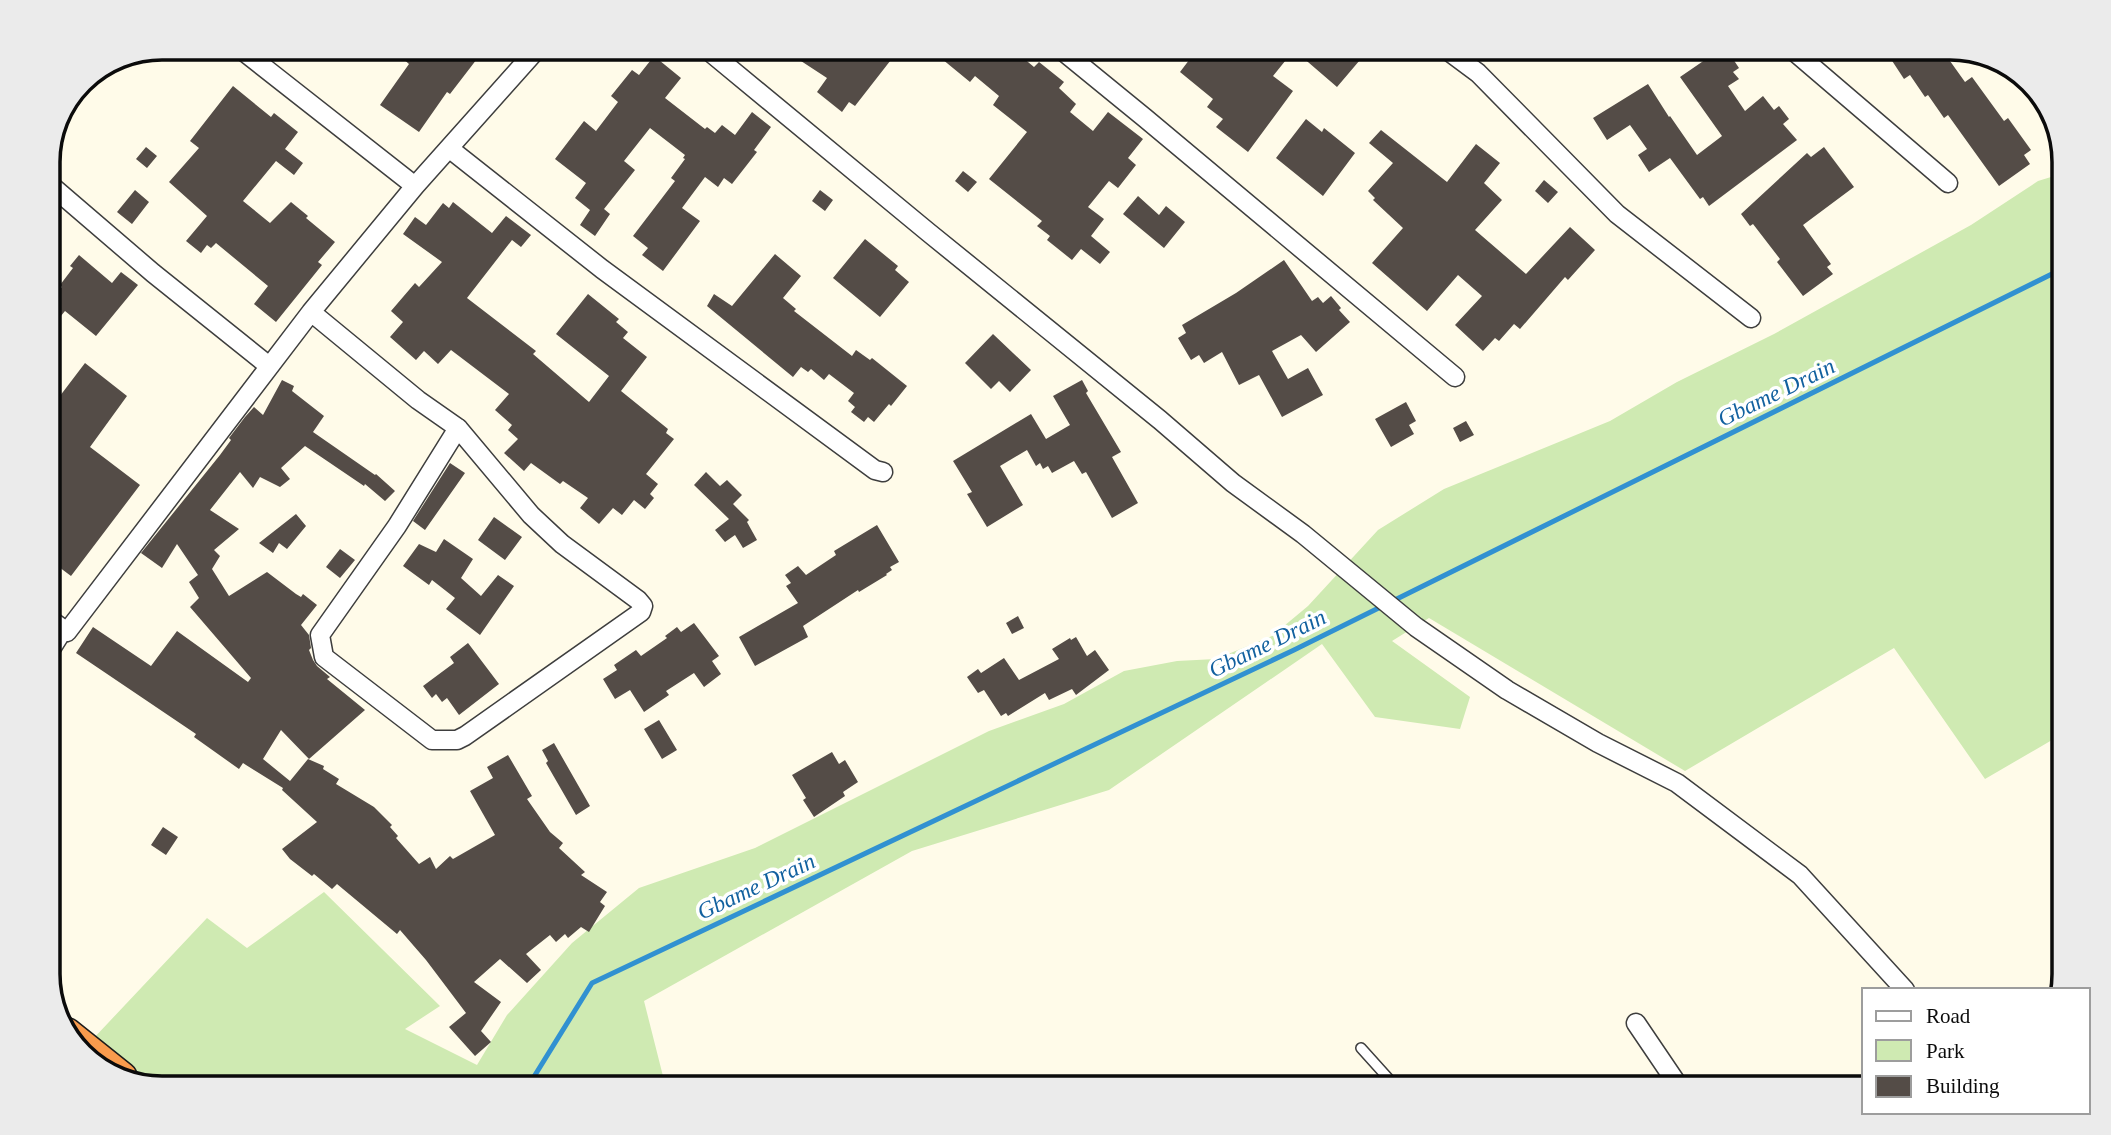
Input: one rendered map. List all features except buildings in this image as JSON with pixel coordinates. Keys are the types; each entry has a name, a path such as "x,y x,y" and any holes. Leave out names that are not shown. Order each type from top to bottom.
{"street":[{"path":"252,59 415,186"},
{"path":"60,627 67,632 311,312 415,186 529,59"},
{"path":"719,59 1233,483 1303,534 1416,627 1507,690 1598,743 1677,783 1800,875 1903,988"},
{"path":"1073,59 1455,377"},
{"path":"1459,59 1478,73 1617,214 1751,318"},
{"path":"1802,59 1948,183"},
{"path":"450,149 623,285 875,470 883,472"},
{"path":"60,193 153,273 269,366"},
{"path":"311,312 418,400 458,428 531,515 562,544 643,606 641,612 466,736 457,740 432,740 324,657 320,635 397,526 458,428"},
{"path":"1636,1023 1672,1076"}],"lane":[{"path":"60,642 67,632"},
{"path":"1361,1048 1386,1076"}],"green space":[{"path":"2051,177 2052,740 1985,779 1894,648 1685,771 1429,618 1392,641 1470,697 1460,729 1375,717 1322,644 1109,790 912,851 644,1001 663,1076 161,1076 128,1069 92,1040 207,918 247,948 324,892 440,1006 405,1029 477,1065 507,1015 572,943 639,888 755,848 989,731 1064,704 1124,671 1177,661 1216,659 1272,636 1308,606 1378,530 1444,489 1610,421 1677,382 1774,334 1971,225 2038,181"}],"waterway":[{"name":"Gbame Drain","path":"534,1076 592,983 1294,650 2051,274"}]}
